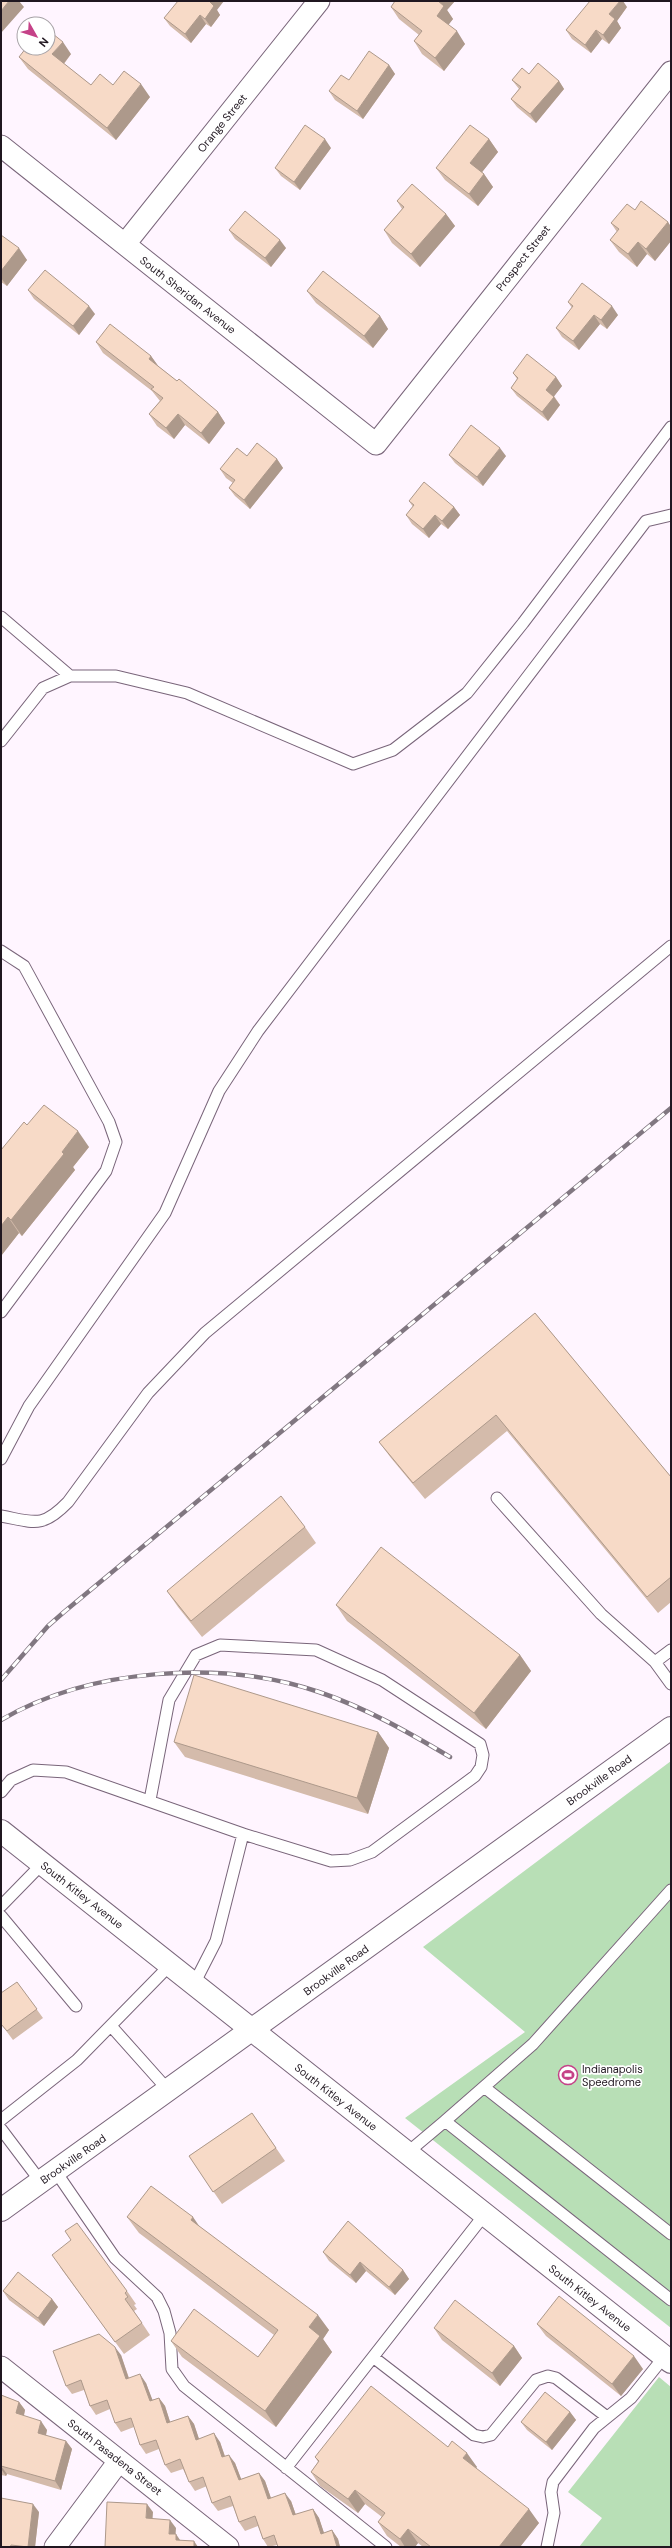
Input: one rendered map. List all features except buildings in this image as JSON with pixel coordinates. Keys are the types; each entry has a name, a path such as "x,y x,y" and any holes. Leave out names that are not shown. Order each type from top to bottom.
{"street":[{"name":"Orange Street","path":"125,244 319,1"},
{"name":"Prospect Street","path":"376,444 671,72"},
{"name":"South Sheridan Avenue","path":"1,146 376,444"},
{"name":"Brookville Road","path":"1,2210 49,2177 671,1728"},
{"name":"South Kitley Avenue","path":"1,1831 668,2360"},
{"name":"South Pasadena Street","path":"1,2367 228,2547"},
{"path":"55,2547 119,2461"}],"lane":[{"path":"1,741 43,688 70,676 116,676 187,693 353,764 393,750 467,693 523,623 671,427"},
{"path":"1,1459 29,1406 165,1213 219,1091 258,1031 646,521 671,515"},
{"path":"1,617 70,676"},
{"path":"1,1516 38,1523 56,1515 68,1502 148,1393 205,1333 671,946"},
{"path":"1,951 24,966 109,1122 116,1142 106,1171 1,1312"},
{"path":"497,1498 601,1614 656,1662 671,1684"},
{"path":"1,1792 11,1780 33,1770 66,1772 150,1800 243,1834 331,1861 350,1860 372,1852 475,1776 481,1767 483,1755 480,1744 382,1680 316,1650 220,1645 196,1655 169,1700 150,1800"},
{"path":"656,1662 671,1650"},
{"path":"194,1984 216,1941 243,1834"},
{"path":"1,1906 42,1864"},
{"path":"407,2153 533,2044 671,1890"},
{"path":"1,1916 76,2006"},
{"path":"1,2120 77,2060 170,1965"},
{"path":"111,2026 169,2090"},
{"path":"484,2087 671,2234"},
{"path":"444,2121 671,2300"},
{"path":"1,2129 49,2177 116,2258 157,2297 164,2311 170,2333 172,2368 184,2386 386,2547"},
{"path":"286,2468 484,2214"},
{"path":"373,2357 479,2436 491,2434 536,2380 548,2376 556,2378 606,2416"},
{"path":"547,2547 554,2513 551,2492 553,2482 594,2428 606,2416 631,2398 668,2360"}],"green space":[{"name":"Indianapolis Speedrome","path":"671,1761 671,2328 405,2118 525,2032 423,1947"},
{"path":"659,2377 671,2387 671,2547 579,2547 602,2518 568,2492"}],"railway":[{"path":"1,1680 48,1626 64,1612 671,1108"},
{"path":"1,1720 36,1703 75,1689 115,1680 157,1674 199,1673 241,1675 281,1682 336,1698 386,1721 450,1757"}],"place":[{"name":"Indianapolis Speedrome","path":"568,2075"}]}
